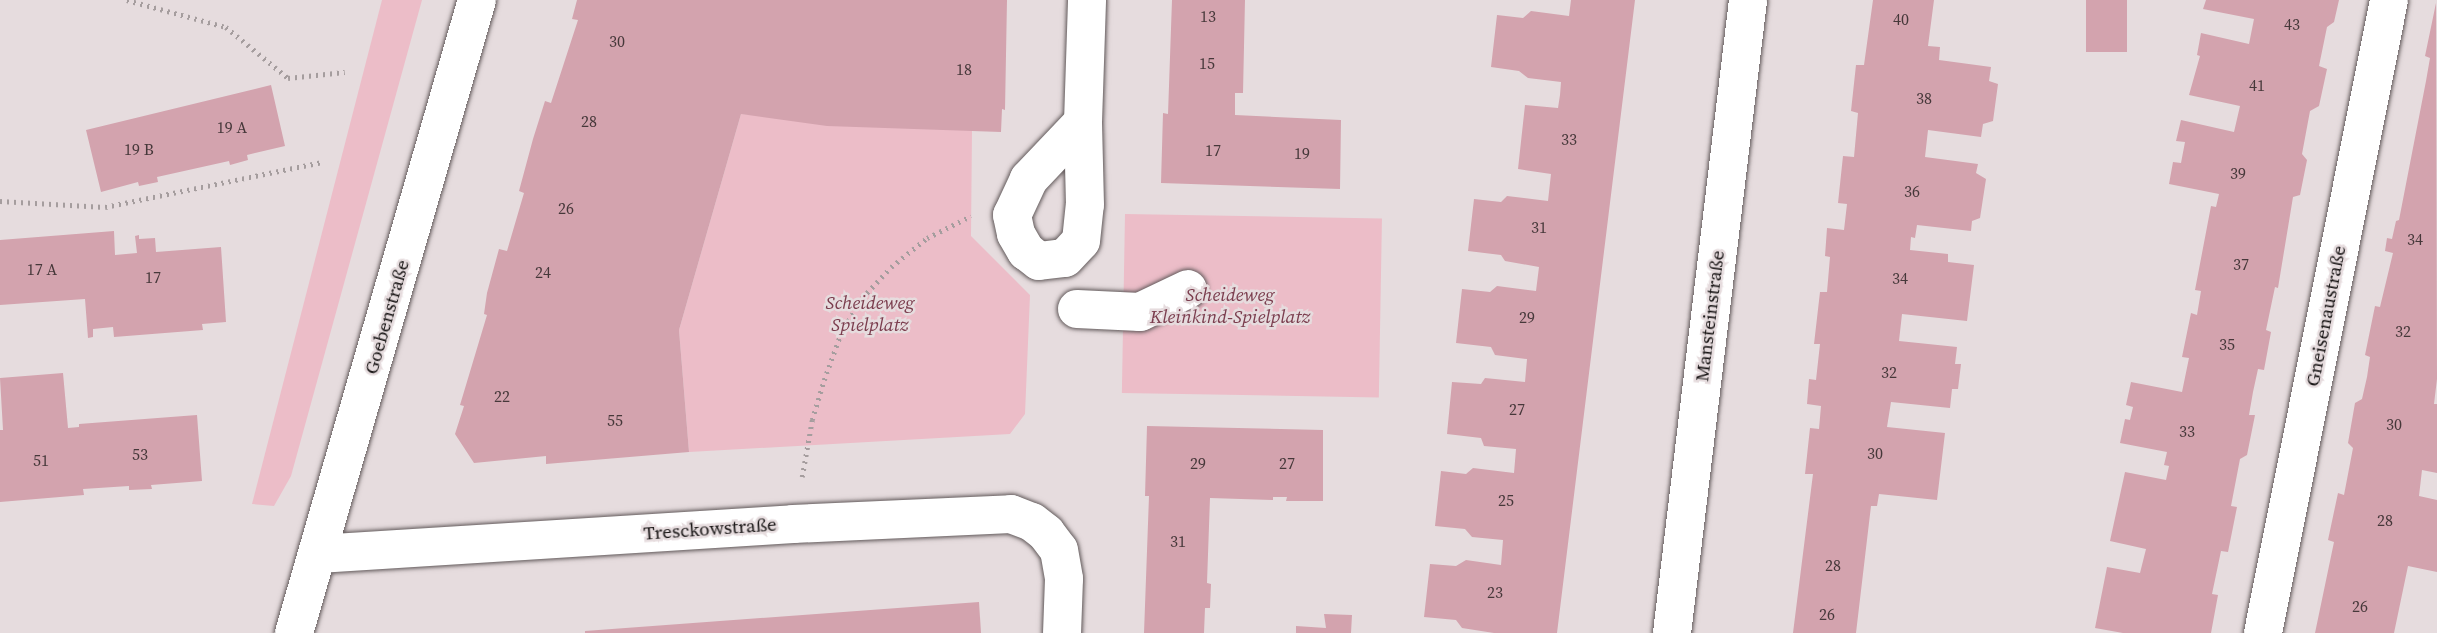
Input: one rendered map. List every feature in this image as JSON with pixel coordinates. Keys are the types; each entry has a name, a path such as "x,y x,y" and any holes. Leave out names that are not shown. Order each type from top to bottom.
{"street":[{"name":"Goebenstraße","path":"294,633 477,0"},
{"path":"1083,122 1087,0"},
{"name":"Mansteinstraße","path":"1672,633 1748,0"},
{"name":"Gneisenaustraße","path":"2263,633 2389,0"},
{"path":"1077,309 1140,312 1188,289"},
{"name":"Tresckowstraße","path":"318,554 793,524 1011,514 1032,522 1046,533 1059,550 1064,579 1062,633"}],"path":[{"path":"127,0 226,27 288,78 345,72"},
{"path":"0,201 105,207 322,162"},
{"path":"802,477 812,420 824,380 841,332 862,298 891,267 927,238 956,221 975,215"}],"green space":[{"path":"382,0 422,0 291,476 274,506 252,504"},
{"name":"Scheideweg Spielplatz","path":"741,114 972,130 971,236 1030,295 1025,414 1010,434 689,452 679,330"},
{"name":"Scheideweg Kleinkind-Spielplatz","path":"1125,214 1382,218 1379,397 1122,393"}],"building":[{"path":"577,0 1007,0 1005,110 1002,109 1001,132 827,126 741,114 679,330 689,452 546,464 546,456 474,463 455,434 464,406 460,405 487,315 484,314 487,293 499,249 507,251 524,193 519,191 533,139 545,101 551,103 578,20 572,19"},
{"path":"1172,0 1245,0 1243,93 1235,93 1235,115 1341,120 1340,189 1161,183 1163,113 1168,114"},
{"path":"1571,0 1635,0 1557,633 1494,633 1462,628 1456,620 1424,617 1430,564 1456,566 1466,560 1501,565 1503,540 1472,537 1465,529 1435,526 1441,471 1466,474 1473,468 1514,473 1516,449 1484,446 1481,438 1447,434 1452,382 1481,384 1485,378 1525,382 1527,359 1495,355 1491,347 1456,343 1462,289 1490,292 1497,286 1536,291 1539,267 1505,261 1501,255 1468,251 1474,199 1501,202 1507,196 1548,201 1551,174 1518,169 1525,105 1558,108 1561,82 1528,78 1519,71 1491,67 1497,15 1523,18 1531,11 1569,16"},
{"path":"1873,0 1934,0 1928,46 1940,47 1939,60 1991,67 1989,81 1998,84 1993,121 1983,124 1981,137 1928,130 1925,157 1978,164 1976,173 1986,179 1980,218 1972,221 1971,231 1917,225 1915,238 1911,237 1910,250 1948,254 1948,262 1974,265 1967,321 1902,314 1899,341 1957,347 1955,364 1961,364 1958,389 1952,389 1950,408 1891,402 1887,427 1945,433 1937,500 1879,494 1877,506 1871,506 1856,633 1793,633 1813,474 1805,474 1810,428 1819,429 1821,406 1807,404 1809,379 1816,380 1820,344 1814,344 1820,292 1827,292 1830,257 1825,256 1827,228 1844,230 1847,204 1838,203 1843,156 1854,157 1858,113 1851,111 1856,65 1864,65"},
{"path":"2086,0 2127,0 2127,52 2086,52"},
{"path":"2206,0 2339,0 2334,22 2327,27 2319,66 2327,69 2319,106 2310,111 2302,154 2307,160 2300,195 2293,197 2278,288 2275,287 2266,330 2271,332 2264,370 2258,369 2253,392 2249,415 2255,415 2247,455 2240,459 2231,506 2237,507 2228,552 2221,551 2212,594 2218,595 2211,633 2123,633 2095,628 2107,567 2140,573 2146,549 2110,541 2125,472 2166,480 2169,466 2164,465 2167,452 2120,443 2125,419 2130,420 2133,407 2126,405 2131,382 2182,392 2189,358 2182,357 2191,313 2197,315 2201,291 2195,290 2211,206 2216,207 2219,194 2169,184 2173,162 2181,163 2185,142 2176,141 2181,120 2234,132 2240,106 2189,95 2200,56 2197,55 2201,33 2249,44 2254,19 2203,9"},
{"path":"2436,3 2437,379 2434,404 2437,404 2437,473 2422,470 2419,496 2437,500 2437,572 2408,566 2394,633 2315,633 2334,542 2328,540 2338,493 2344,495 2353,448 2348,443 2355,403 2362,399 2370,357 2365,355 2375,306 2380,307 2393,253 2385,251 2387,238 2392,239 2396,221 2399,220 2430,58 2425,56"},
{"path":"271,85 285,146 247,155 248,160 230,165 229,161 157,177 158,182 139,186 138,182 101,192 86,130"},
{"path":"114,231 115,255 137,253 135,236 139,235 139,239 155,238 156,252 221,247 226,322 202,324 203,330 114,337 113,327 93,329 93,337 88,338 85,299 0,305 0,240"},
{"path":"63,373 68,428 79,427 79,424 197,415 202,481 151,485 152,489 129,490 129,486 83,489 84,495 0,502 0,430 3,430 0,378"},
{"path":"1147,426 1323,430 1323,501 1286,501 1287,497 1273,497 1273,500 1210,498 1207,583 1211,584 1210,608 1205,608 1204,633 1144,633 1149,496 1145,496"},
{"path":"979,602 981,633 585,633 585,631"},
{"path":"1324,614 1352,615 1351,633 1296,633 1296,626 1326,628"}]}
